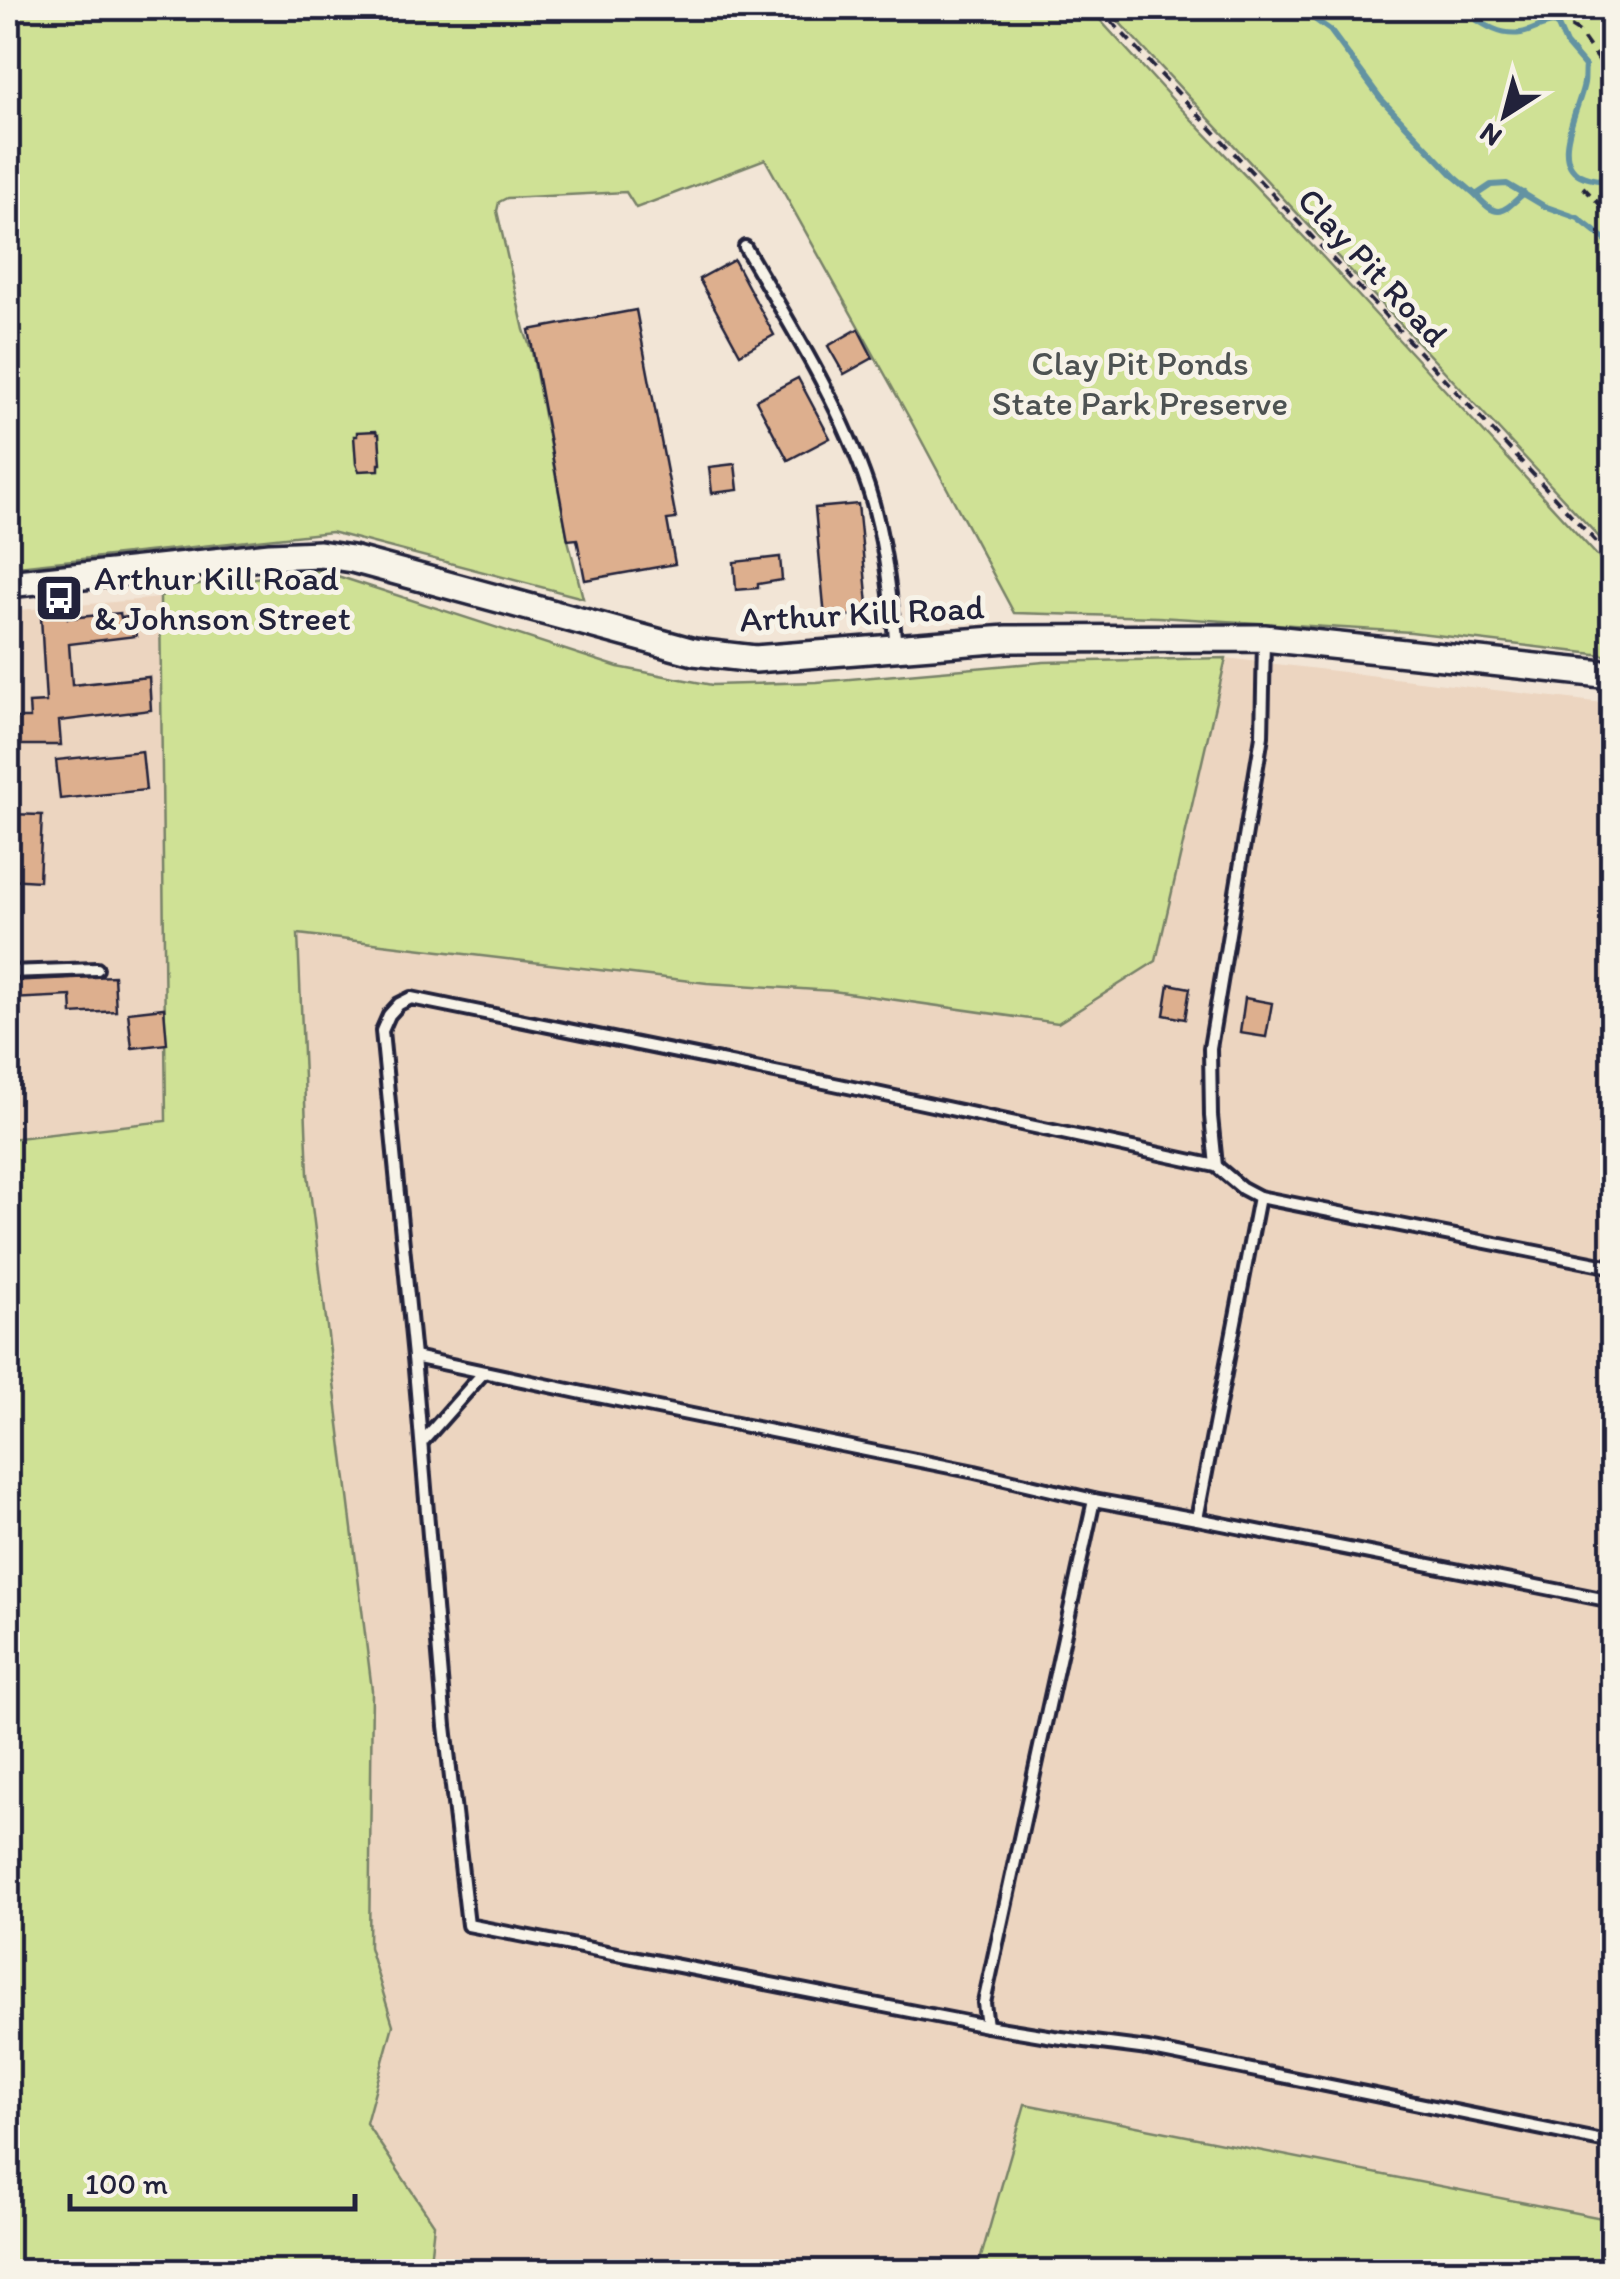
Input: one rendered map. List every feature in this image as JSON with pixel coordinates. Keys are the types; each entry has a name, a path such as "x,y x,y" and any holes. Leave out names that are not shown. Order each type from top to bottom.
{"street":[{"name":"Arthur Kill Road","path":"8,584 320,554 352,559 694,652 755,659 1007,639 1264,638 1612,675"}],"lane":[{"path":"745,247 846,428 869,490 882,545 896,648"},
{"path":"1216,1166 1210,1048 1262,736 1264,638"},
{"path":"8,972 97,969"},
{"path":"1612,1267 1259,1197 1216,1166 840,1084 411,998 389,1015 382,1031 445,1726 468,1925 987,2026 1148,2049 1612,2143"},
{"path":"1198,1518 1259,1197"},
{"path":"414,1357 1094,1500 1612,1601"},
{"path":"422,1442 484,1372"},
{"path":"987,2026 984,2002 1094,1500"}],"path":[{"name":"Clay Pit Road","path":"1099,8 1612,559"},
{"path":"1540,8 1578,30 1599,60 1612,94"},
{"path":"1583,187 1612,216"}],"shaded area":[{"path":"160,598 166,1122 8,1139 8,611"},
{"path":"1226,658 1612,704 1612,2220 1025,2104 977,2271 429,2271 434,2224 366,2123 393,2025 369,1947 372,1690 308,1174 298,934 707,983 833,991 1156,961"}],"green space":[{"name":"Clay Pit Ponds State Park Preserve","path":"8,8 1089,8 1612,572 1612,656 1411,632 1014,613 765,159 636,208 626,192 507,198 499,202 497,211 532,352 583,598 331,532 8,567"},
{"path":"1106,8 1612,8 1612,551"},
{"path":"319,570 618,667 712,685 816,682 1044,662 1226,658 1156,961 1058,1023 833,991 707,983 298,934 308,1174 372,1690 369,1947 393,2025 366,2123 434,2224 429,2271 8,2271 8,1139 166,1121 160,598 168,589"},
{"path":"1025,2104 1612,2220 1612,2271 977,2271"}],"building":[{"path":"734,260 774,335 740,354 699,279"},
{"path":"636,310 676,519 667,520 675,564 585,580 577,539 568,540 529,330"},
{"path":"858,329 873,358 844,374 828,346"},
{"path":"798,378 830,438 788,460 756,400"},
{"path":"376,431 379,470 359,471 354,436 357,432"},
{"path":"735,464 738,490 712,493 709,467"},
{"path":"858,504 869,614 825,618 815,508"},
{"path":"780,557 782,580 736,590 734,562"},
{"path":"120,613 121,618 134,616 136,636 69,644 72,685 149,677 151,710 59,721 61,745 8,745 8,718 30,718 29,703 46,702 41,617"},
{"path":"142,751 146,790 60,799 56,760"},
{"path":"8,814 42,815 39,881 8,879"},
{"path":"114,976 116,1011 72,1014 71,996 10,999 8,981"},
{"path":"1169,984 1190,988 1185,1019 1164,1015"},
{"path":"1245,998 1272,1003 1266,1037 1240,1033"},
{"path":"164,1008 167,1044 132,1048 128,1012"}],"waterway":[{"path":"1299,8 1330,30 1381,99 1476,195 1491,185 1507,184 1544,206 1578,218 1612,245"},
{"path":"1459,8 1488,27 1512,34 1554,23 1558,26 1566,44 1585,66 1567,157 1580,175 1612,182"},
{"path":"1476,195 1490,208 1500,211 1524,193"}],"place":[{"name":"Arthur Kill Road & Johnson Street","path":"59,598"}]}
